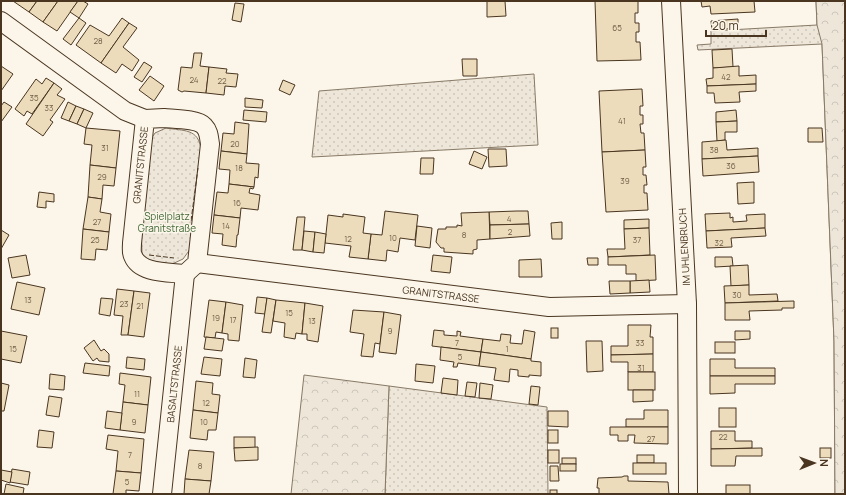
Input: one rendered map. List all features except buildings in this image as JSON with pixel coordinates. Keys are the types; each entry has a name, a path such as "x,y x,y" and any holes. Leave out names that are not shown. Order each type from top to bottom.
{"street":[{"name":"IM UHLENBRUCH","path":"671,1 687,304 688,494"},
{"name":"GRANITSTRASSE","path":"1,21 125,111 145,119 164,118 196,122 204,126 209,134 210,144 191,269"},
{"name":"GRANITSTRASSE","path":"145,119 132,255 137,263 145,269 191,269 549,307 687,304"},
{"name":"BASALTSTRASSE","path":"162,494 191,269"}],"green space":[{"path":"816,1 845,1 845,494 835,494 834,341 822,44 698,50 697,45 711,44 711,31 817,25"},
{"path":"816,1 845,1 845,494 835,494 834,341 822,44 817,25"},
{"path":"534,74 538,145 312,157 319,91"},
{"name":"Spielplatz Granitstraße","path":"166,128 184,130 194,134 200,143 201,150 191,248 183,259 170,265 150,261 145,258 142,253 141,223 151,139 155,133"},
{"path":"304,375 389,386 385,494 291,494"},
{"path":"389,386 547,407 548,494 385,494"}],"fence":[{"path":"191,221 198,168"},
{"path":"149,255 174,258"}]}
